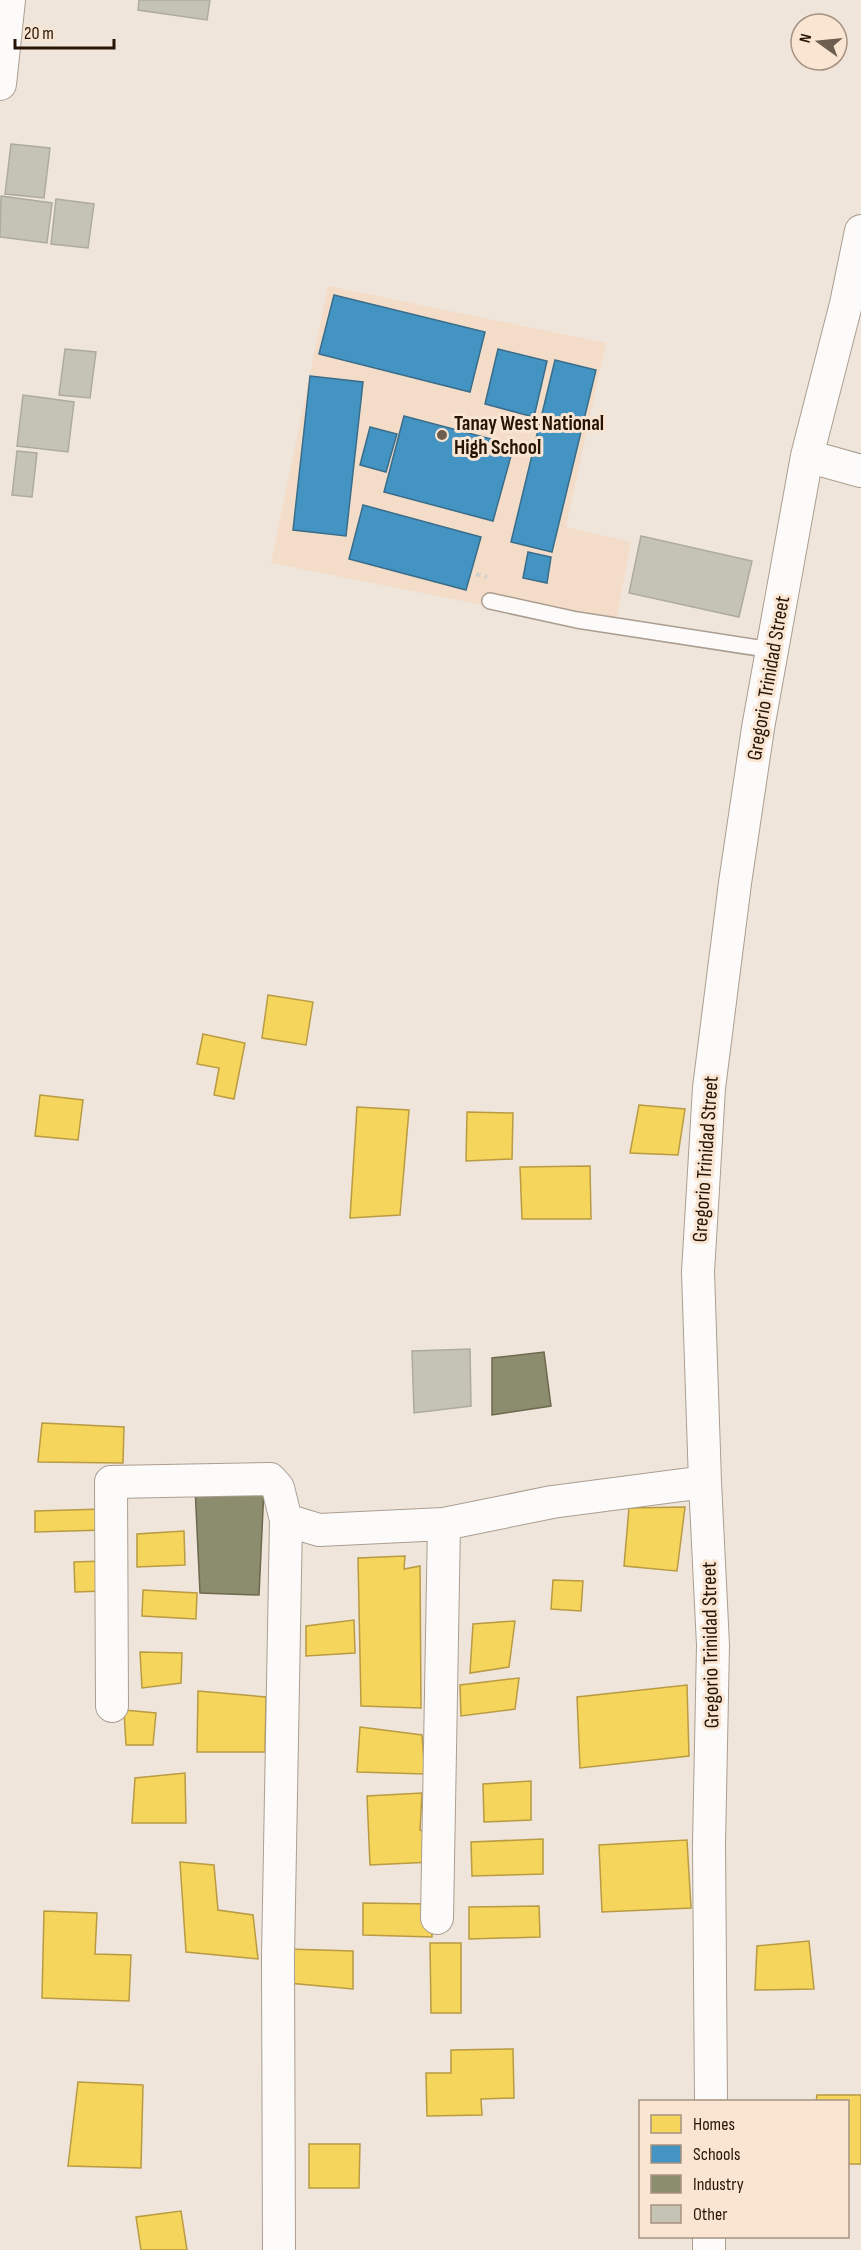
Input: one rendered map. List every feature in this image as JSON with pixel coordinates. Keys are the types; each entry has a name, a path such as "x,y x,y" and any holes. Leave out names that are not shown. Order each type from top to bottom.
{"street":[{"path":"0,84 9,0"},
{"name":"Gregorio Trinidad Street","path":"711,2100 709,1844 713,1645 698,1272 709,1088 735,883 758,728 807,456 846,304 861,231"},
{"path":"807,456 861,471"},
{"path":"112,1706 111,1482 270,1479 278,1488 286,1520 278,1958 279,2250"},
{"path":"286,1520 319,1530 444,1524 552,1502 705,1482"},
{"path":"436,1918 444,1524"}],"lane":[{"path":"490,601 577,620 772,650"}],"shaded area":[{"name":"Tanay West National High School","path":"328,286 606,343 566,527 631,542 614,631 271,563"}],"building: Homes":[{"path":"268,995 313,1002 306,1045 262,1038"},
{"path":"203,1034 245,1043 234,1099 214,1095 219,1068 197,1064"},
{"path":"40,1095 83,1100 78,1140 35,1136"},
{"path":"639,1105 685,1109 678,1155 630,1153"},
{"path":"357,1107 409,1110 400,1215 350,1218"},
{"path":"467,1112 513,1113 512,1159 466,1161"},
{"path":"590,1166 591,1219 522,1219 520,1167"},
{"path":"42,1423 124,1427 123,1463 38,1462"},
{"path":"685,1507 677,1571 624,1566 629,1508"},
{"path":"104,1509 104,1530 35,1532 35,1511"},
{"path":"184,1531 185,1565 137,1567 137,1534"},
{"path":"405,1556 404,1569 420,1566 421,1708 361,1706 358,1558"},
{"path":"103,1561 104,1591 75,1592 74,1562"},
{"path":"553,1580 583,1581 581,1611 551,1609"},
{"path":"143,1590 197,1593 196,1619 142,1616"},
{"path":"354,1620 355,1653 306,1656 306,1626"},
{"path":"515,1621 509,1667 470,1673 473,1624"},
{"path":"140,1652 182,1653 181,1683 142,1688"},
{"path":"519,1678 515,1709 461,1716 460,1685"},
{"path":"687,1685 689,1756 580,1768 577,1697"},
{"path":"198,1691 266,1697 265,1752 197,1752"},
{"path":"124,1710 156,1713 153,1745 126,1745"},
{"path":"360,1727 422,1735 425,1774 357,1772"},
{"path":"185,1773 186,1823 132,1823 135,1778"},
{"path":"531,1781 531,1820 484,1822 483,1784"},
{"path":"422,1793 420,1830 433,1835 432,1862 370,1865 367,1796"},
{"path":"543,1839 543,1874 472,1876 471,1842"},
{"path":"687,1840 691,1908 602,1912 599,1845"},
{"path":"180,1862 214,1865 218,1910 253,1915 258,1959 186,1952"},
{"path":"363,1903 433,1904 432,1937 363,1935"},
{"path":"539,1906 540,1937 469,1939 469,1907"},
{"path":"44,1911 97,1913 95,1954 131,1955 129,2001 42,1998"},
{"path":"809,1941 814,1989 755,1990 757,1946"},
{"path":"430,1943 461,1943 461,2013 431,2013"},
{"path":"287,1949 353,1951 353,1989 288,1983"},
{"path":"513,2049 514,2098 481,2099 482,2115 427,2116 426,2073 451,2073 451,2050"},
{"path":"78,2082 143,2085 141,2168 68,2166"},
{"path":"817,2095 861,2095 861,2164 849,2164 849,2100 816,2100"},
{"path":"309,2144 360,2144 359,2188 309,2188"},
{"path":"181,2211 187,2250 141,2250 136,2217"}],"building: Schools":[{"path":"334,295 485,332 470,392 319,354"},
{"path":"498,349 547,361 534,417 485,404"},
{"path":"555,360 596,370 552,552 511,542"},
{"path":"310,376 363,382 346,536 293,530"},
{"path":"404,416 514,445 493,521 384,492"},
{"path":"370,427 397,434 386,472 360,465"},
{"path":"363,505 481,537 466,590 349,559"},
{"path":"528,552 551,557 547,583 523,578"}],"building: Industry":[{"path":"544,1352 551,1406 492,1415 492,1358"},
{"path":"195,1487 264,1488 259,1595 200,1593"}],"building: Other":[{"path":"139,0 210,0 207,20 138,10"},
{"path":"11,144 50,148 44,198 5,194"},
{"path":"1,196 52,203 47,243 0,237"},
{"path":"56,199 94,204 88,248 51,244"},
{"path":"65,349 96,352 90,398 59,395"},
{"path":"23,395 74,402 68,452 17,446"},
{"path":"17,451 37,453 32,497 12,495"},
{"path":"641,536 752,561 739,617 629,593"},
{"path":"470,1349 471,1406 414,1413 412,1351"}],"place":[{"name":"Tanay West National High School","path":"442,435"}]}
